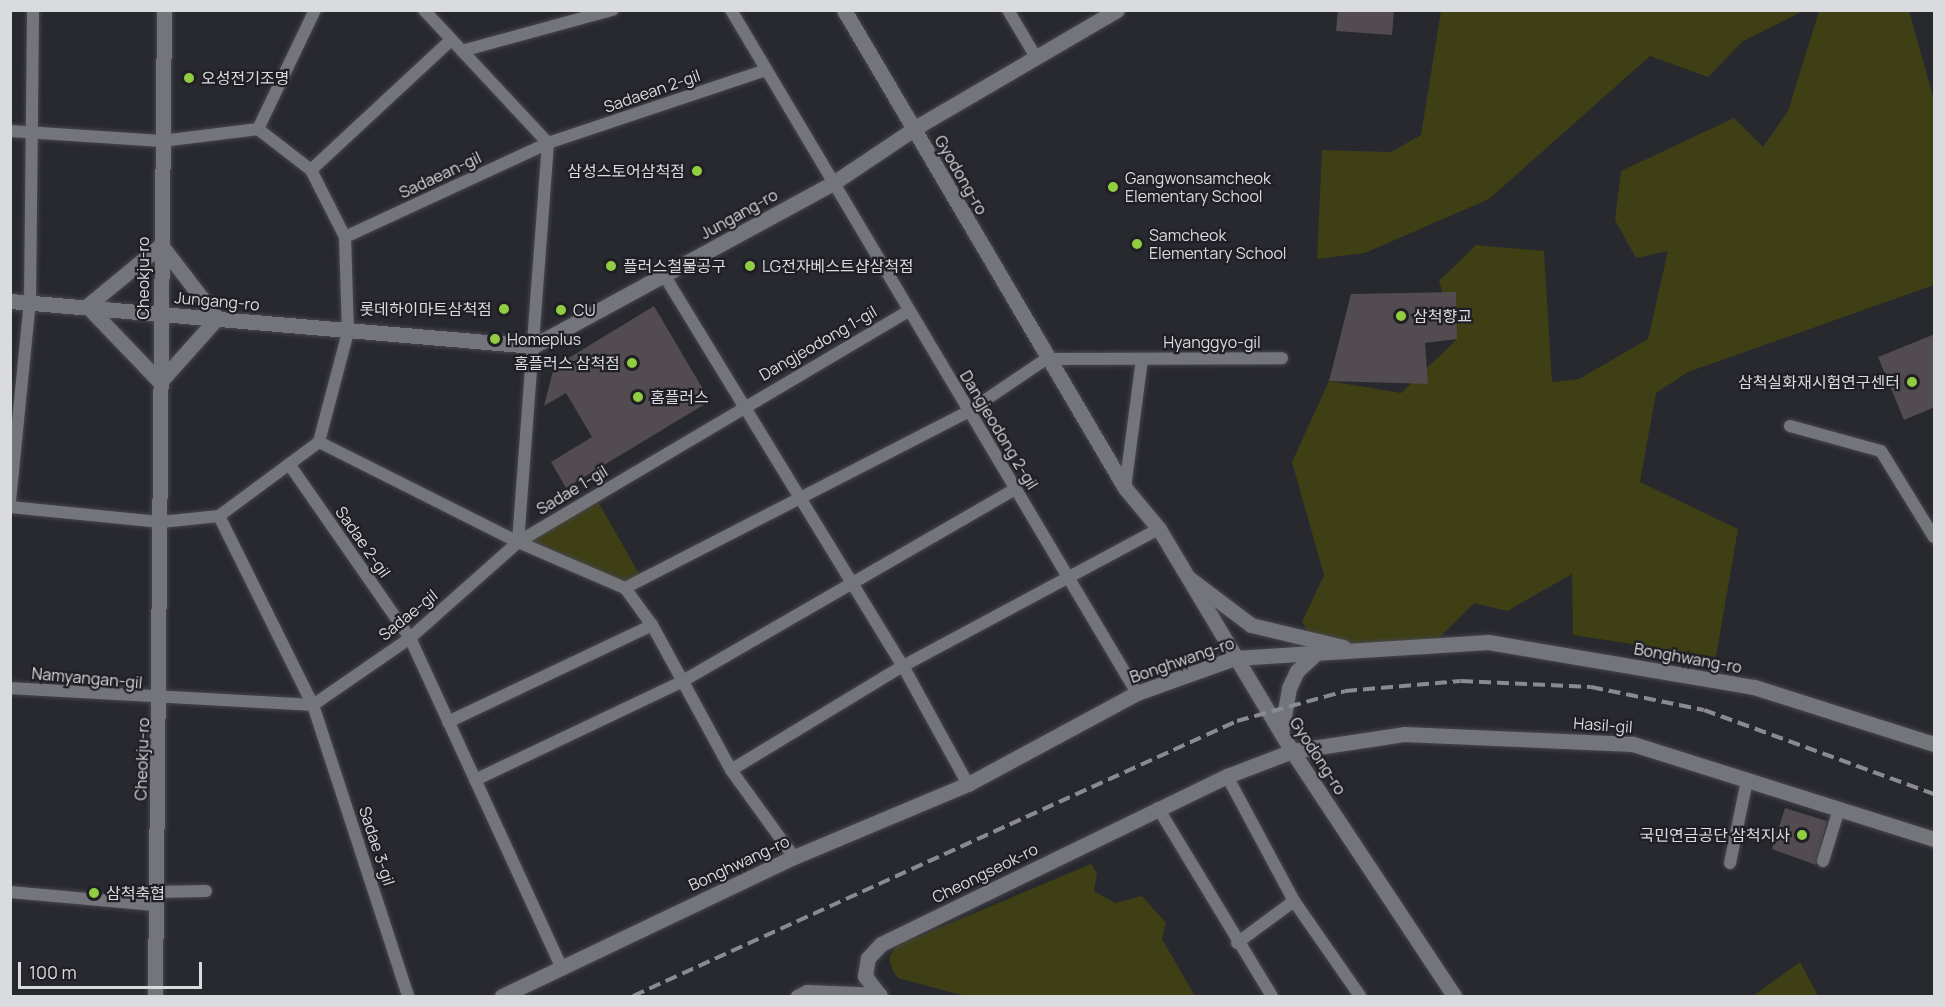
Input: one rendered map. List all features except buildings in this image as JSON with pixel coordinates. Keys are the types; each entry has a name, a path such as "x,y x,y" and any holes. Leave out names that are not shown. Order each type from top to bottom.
{"street":[{"path":"10,501 15,431 30,302 33,10"},
{"name":"Cheokju-ro","path":"155,996 161,700 160,382 164,10"},
{"path":"258,129 315,10"},
{"path":"424,10 548,143 518,542"},
{"path":"462,51 612,10"},
{"path":"731,10 833,183"},
{"name":"Gyodong-ro","path":"844,10 1046,358 1125,488 1159,529 1183,573 1281,733 1454,996"},
{"path":"1008,10 1037,59"},
{"name":"Jungang-ro","path":"10,301 87,306 348,332 533,346 833,183 914,130 1117,10"},
{"path":"311,170 451,40"},
{"name":"Sadaean 2-gil","path":"548,143 766,69"},
{"path":"10,131 162,141 258,129 311,170 345,237 348,332 320,442 219,516 161,522 10,507"},
{"name":"Sadaean-gil","path":"345,237 548,143"},
{"name":"Dangjeodong 2-gil","path":"833,183 1137,693"},
{"path":"161,245 217,318 160,382 87,306 161,245"},
{"path":"664,275 903,666 968,784"},
{"name":"Dangjeodong 1-gil","path":"743,405 909,310"},
{"path":"625,588 969,411 1046,358"},
{"name":"Hyanggyo-gil","path":"1046,358 1282,358"},
{"name":"Hyanggyo-gil","path":"1125,488 1142,358"},
{"name":"Sadae 1-gil","path":"518,542 743,405"},
{"path":"1790,426 1881,451 1935,537"},
{"path":"320,442 518,542 625,588 652,625 730,770 794,857"},
{"name":"Sadae 2-gil","path":"289,464 410,638"},
{"path":"475,780 681,682 1015,489"},
{"path":"161,700 314,705 219,516"},
{"path":"730,770 903,666 1067,575 1159,529"},
{"name":"Sadae-gil","path":"314,705 410,638 518,542"},
{"path":"1183,573 1251,625 1354,650"},
{"path":"448,722 652,625"},
{"path":"410,638 562,968"},
{"name":"Bonghwang-ro","path":"502,996 794,857 968,784 1137,693 1235,658 1488,642 1754,687 1935,744"},
{"path":"1281,733 1289,688 1297,671 1316,653"},
{"name":"Namyangan-gil","path":"10,688 161,700"},
{"name":"Sadae 3-gil","path":"314,705 408,996"},
{"name":"Hasil-gil","path":"1293,751 1404,734 1633,744 1935,839"},
{"name":"Cheongseok-ro","path":"881,995 865,976 868,958 881,944 1158,808 1227,776 1293,751"},
{"path":"1227,776 1294,902 1360,996"},
{"path":"1730,863 1747,780"},
{"path":"1158,808 1237,943 1272,996"},
{"path":"1823,861 1839,809"},
{"path":"10,892 157,898 206,891"},
{"path":"1237,943 1294,902"},
{"name":"Cheongseok-ro","path":"804,994 881,995"}],"shaded area":[{"path":"1441,10 1803,11 1743,41 1708,77 1650,56 1489,199 1365,253 1317,259 1322,150 1391,152 1421,135"},
{"path":"1819,11 1909,11 1934,100 1934,285 1688,372 1656,393 1640,482 1738,529 1716,657 1573,635 1572,574 1507,611 1474,603 1430,647 1316,642 1302,622 1324,575 1292,462 1329,381 1401,393 1457,339 1439,281 1476,245 1544,251 1552,382 1579,379 1648,339 1668,251 1636,258 1615,220 1621,171 1734,118 1763,147 1788,111"},
{"path":"596,498 642,579 618,592 525,542"},
{"path":"1091,864 1097,873 1094,891 1115,903 1142,896 1166,923 1162,939 1195,996 965,996 898,978 893,971 889,958 896,946"},
{"path":"1800,962 1818,996 1753,996"}],"railway":[{"path":"633,996 1237,721 1345,691 1461,681 1591,687 1704,710 1934,794"}],"place":[{"name":"오성전기조명","path":"189,78"},
{"name":"삼성스토어삼척점","path":"697,171"},
{"name":"Gangwonsamcheok Elementary School","path":"1113,187"},
{"name":"Samcheok Elementary School","path":"1137,244"},
{"name":"플러스철물공구","path":"611,266"},
{"name":"LG전자베스트샵삼척점","path":"750,266"},
{"name":"롯데하이마트삼척점","path":"504,309"},
{"name":"CU","path":"561,310"},
{"name":"삼척향교","path":"1401,316"},
{"name":"Homeplus","path":"495,339"},
{"name":"홈플러스 삼척점","path":"632,363"},
{"name":"삼척실화재시험연구센터","path":"1912,382"},
{"name":"홈플러스","path":"638,397"},
{"name":"국민연금공단 삼척지사","path":"1802,835"},
{"name":"삼척축협","path":"94,893"}]}
